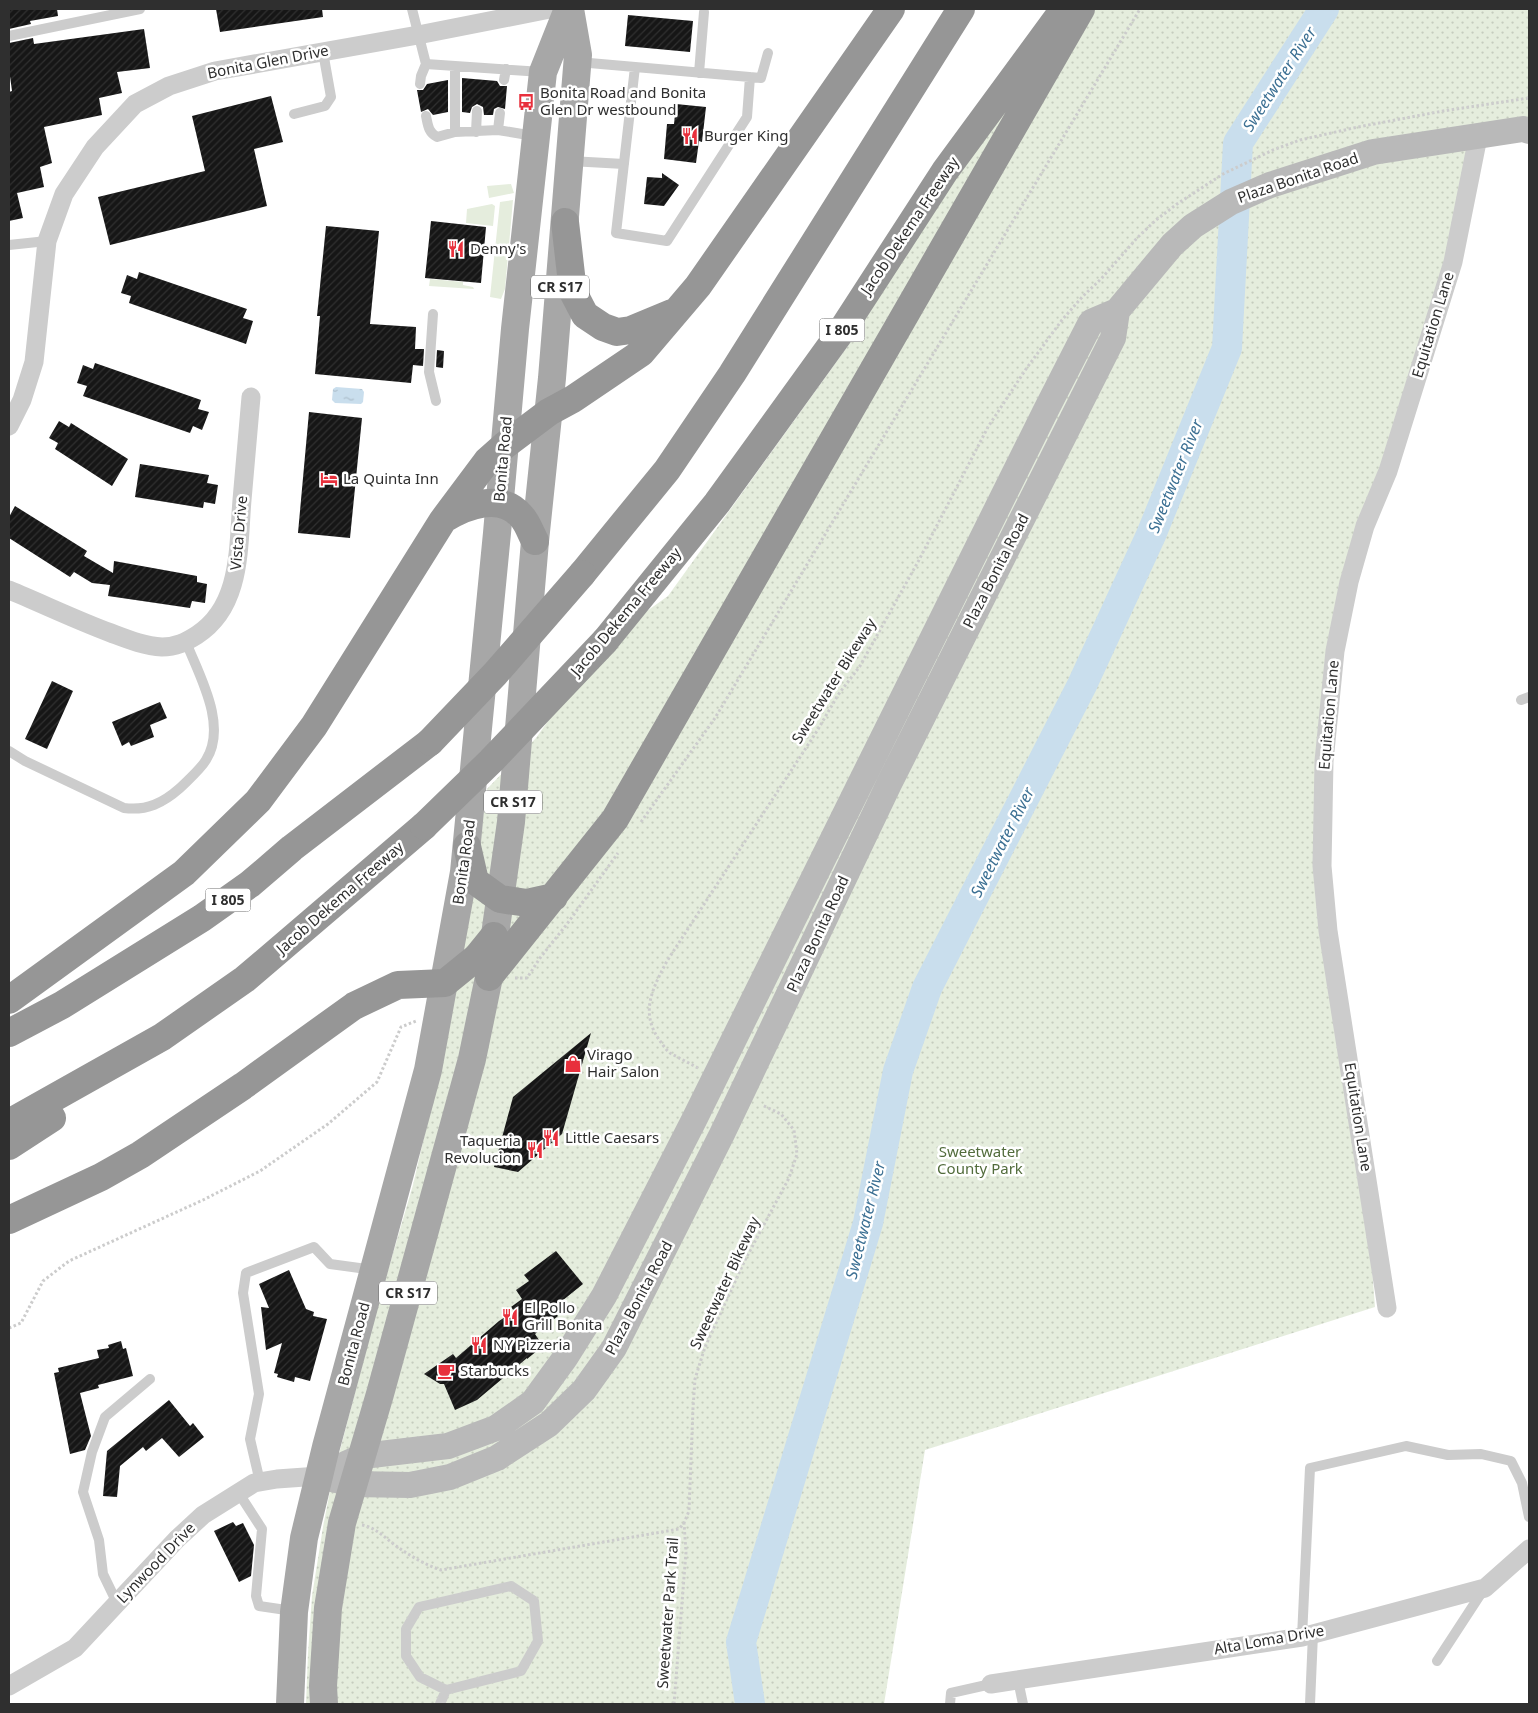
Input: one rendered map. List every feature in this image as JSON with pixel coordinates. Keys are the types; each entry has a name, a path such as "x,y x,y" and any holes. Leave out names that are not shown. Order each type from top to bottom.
{"highway":[{"path":"9,1000 184,874 258,801 314,726 443,520 487,461 549,412 573,399 640,353 698,286 891,9"},
{"name":"I 805","path":"9,1033 62,1005 202,918 250,884 292,848 430,742 495,674 582,574 667,470 727,382 961,9"},
{"name":"Jacob Dekema Freeway","path":"9,1123 162,1037 245,979 424,826 491,761 606,641 717,503 840,333 946,171 1064,9"},
{"path":"489,977 554,898 615,819 1081,9"},
{"path":"565,222 573,292 588,318 603,327 617,332 631,330 678,310"},
{"path":"443,520 460,510 472,506 484,503 500,503 511,508 522,517 535,541"},
{"path":"467,846 475,881 500,898 527,903 554,898"},
{"path":"9,1220 101,1177 140,1155 243,1086 354,1006 398,985 445,984 477,957 494,936"},
{"path":"9,1146 123,1073 162,1037"}],"main road":[{"name":"Bonita Road","path":"324,1704 323,1686 328,1608 342,1523 363,1456 472,1059 489,977 511,822 565,222 578,62 569,9"},
{"name":"Bonita Road","path":"290,1704 294,1612 304,1538 428,1070 445,984 467,846 515,329 543,72 569,9"},
{"name":"Plaza Bonita Road","path":"319,1476 363,1456 448,1446 496,1428 532,1402 565,1358 604,1296 694,1120 952,597 1091,322 1117,311 1172,245 1193,226 1231,202 1270,185 1373,152 1527,128"},
{"name":"Plaza Bonita Road","path":"319,1476 354,1484 410,1486 450,1477 497,1458 549,1424 584,1390 614,1348 722,1134 889,784 1113,338 1117,311"}],"street":[{"name":"Bonita Glen Drive","path":"9,426 22,400 34,362 47,241 64,194 94,147 135,104 168,86 214,71 418,35 550,9"},
{"name":"Equitation Lane","path":"1387,1308 1328,931 1322,866 1324,761 1335,652 1348,582 1365,526 1388,471 1450,271 1478,137"},
{"name":"Vista Drive","path":"9,590 96,628 131,640 161,646 172,646 186,642 203,632 224,607 236,573 251,397"},
{"name":"Lynwood Drive","path":"9,1686 75,1648 177,1539 203,1515 254,1483 277,1479 319,1476"},
{"name":"Alta Loma Drive","path":"991,1684 1308,1635 1485,1588 1529,1549"}],"lane":[{"path":"9,36 140,9"},
{"path":"412,9 426,64 420,84"},
{"path":"699,72 704,12"},
{"path":"294,114 325,106 331,97 323,52"},
{"path":"578,62 761,78 768,53"},
{"path":"426,64 455,66 481,72 505,74 543,72"},
{"path":"455,66 455,132"},
{"path":"635,67 616,234 668,241 747,117 750,77"},
{"path":"476,132 477,111"},
{"path":"498,130 500,112"},
{"path":"426,116 431,134 437,137 455,132 498,130 536,136"},
{"path":"570,161 624,164"},
{"path":"9,245 47,241"},
{"path":"434,314 429,372 436,401"},
{"path":"9,751 25,761 124,808 137,810 149,808 157,804 177,790 192,776 207,759 213,741 215,722 208,698 186,642"},
{"path":"260,1482 250,1438 259,1394 243,1293 246,1273 314,1247 330,1264 375,1270"},
{"path":"117,1603 103,1574 99,1540 83,1492 92,1452 105,1418 150,1379"},
{"path":"1310,1704 1308,1635 1310,1468 1406,1446 1448,1455 1481,1454 1511,1460 1522,1483 1529,1517"},
{"path":"238,1492 262,1529 256,1596 259,1606 294,1612"},
{"path":"511,1586 534,1600 538,1640 521,1671 446,1690 420,1677 406,1656 406,1628 419,1607 511,1586"},
{"path":"1437,1661 1485,1588"},
{"path":"1018,1680 1023,1704"},
{"path":"950,1704 951,1693 991,1684"},
{"path":"440,1704 446,1690"}],"path":[{"path":"635,829 715,718 1140,9"},
{"name":"Sweetwater Bikeway","path":"698,1068 668,1052 654,1033 650,1023 649,1006 652,989 667,961 812,739 838,695 860,666 919,560 988,427 1047,340 1083,296"},
{"path":"489,977 527,978 624,845"},
{"path":"9,1328 21,1323 43,1281 69,1261 203,1200 252,1175 328,1124 378,1082 401,1027 439,1012"},
{"name":"Sweetwater Bikeway","path":"684,1522 689,1511 691,1492 692,1416 695,1379 705,1347 744,1260 789,1178 797,1154 794,1130 781,1114 762,1105"},
{"path":"342,1523 370,1526 400,1549 441,1570 671,1531 679,1529 684,1522"},
{"name":"Sweetwater Park Trail","path":"674,1704 686,1552 684,1522"}],"green space":[{"name":"Sweetwater County Park","path":"1070,9 1529,9 1529,131 1470,139 1453,263 1366,524 1319,762 1369,1227 1375,1307 925,1450 884,1704 306,1704 312,1596 332,1481 377,1308 413,1185 446,1042 472,898 487,789 536,738 605,641 668,596 850,343 955,177"},
{"path":"511,184 514,193 489,198 487,186"},
{"path":"513,200 505,289 501,299 490,297 500,202"},
{"path":"492,204 495,206 493,226 466,223 467,209"},
{"path":"430,279 463,282 463,285 473,287 474,289 429,286"}],"water":[{"path":"336,387 362,389 364,392 363,402 361,404 335,403 332,400 333,389"}],"building":[{"path":"9,9 57,9 58,16 30,21 31,24 9,29"},
{"path":"216,9 322,9 323,17 220,32"},
{"path":"628,15 693,21 690,52 625,46"},
{"path":"144,29 150,68 117,72 122,93 99,98 102,115 44,127 52,163 40,167 44,187 17,193 23,218 9,221 9,92 12,91 9,69 9,43 33,38 34,44"},
{"path":"462,78 497,81 500,86 507,86 505,109 498,107 494,109 493,115 484,115 483,107 477,104 472,107 470,113 462,112"},
{"path":"448,80 448,112 433,115 428,109 421,112 417,90 423,90 427,84"},
{"path":"271,96 283,142 254,149 267,206 110,245 98,197 205,171 192,116"},
{"name":"Burger King","path":"676,104 706,107 702,142 699,141 696,163 664,159 667,124 674,124"},
{"path":"662,173 679,185 664,206 644,204 647,177 662,178"},
{"name":"Denny's","path":"431,221 486,227 481,283 425,278"},
{"path":"326,226 379,231 370,324 416,327 415,349 424,349 423,366 413,365 411,383 315,374 320,316 317,316"},
{"path":"139,272 247,309 243,318 253,321 246,344 129,303 131,296 121,293 127,275 137,279"},
{"path":"437,350 444,351 443,368 436,367"},
{"path":"95,363 201,400 198,409 209,412 202,430 193,426 190,433 83,396 87,386 77,383 83,365 93,369"},
{"name":"La Quinta Inn","path":"309,412 362,418 350,538 298,533"},
{"path":"59,421 69,427 71,423 128,459 112,486 55,449 58,443 49,438"},
{"path":"140,464 209,475 207,483 218,485 215,504 204,502 203,508 135,497"},
{"path":"15,506 87,551 84,556 113,573 114,561 197,576 197,582 207,584 205,603 192,601 190,608 108,596 110,585 92,583 74,572 70,577 9,538 9,517"},
{"path":"52,681 73,691 47,749 25,739"},
{"path":"160,702 167,718 150,725 154,737 131,746 129,742 122,746 112,722"},
{"path":"591,1033 562,1134 518,1172 494,1167 513,1097"},
{"path":"556,1251 583,1284 552,1309 558,1316 535,1334 543,1346 477,1400 455,1410 444,1384 440,1384 424,1374 453,1354 456,1358 499,1321 514,1311 511,1307 522,1299 516,1290 529,1281 524,1275"},
{"path":"289,1270 306,1309 314,1312 313,1316 327,1319 310,1381 295,1377 294,1382 277,1377 278,1374 274,1373 282,1343 266,1350 261,1307 269,1308 259,1284"},
{"path":"121,1341 123,1349 126,1348 133,1376 98,1385 99,1388 80,1393 91,1436 85,1450 70,1454 54,1373 59,1372 58,1368 99,1358 97,1350 109,1348 108,1345"},
{"path":"169,1400 190,1426 193,1423 204,1437 179,1457 162,1438 146,1451 143,1447 120,1466 117,1497 103,1496 107,1451"},
{"path":"233,1522 236,1526 243,1523 254,1545 251,1576 239,1582 214,1531"}],"waterway":[{"name":"Sweetwater River","path":"750,1704 741,1642 868,1223 898,1071 927,988 1082,685 1151,535 1227,348 1238,143 1324,9"}],"place":[{"name":"Bonita Road and Bonita Glen Dr westbound","path":"526,102"},
{"name":"Burger King","path":"690,136"},
{"name":"Denny's","path":"456,249"},
{"name":"La Quinta Inn","path":"329,479"},
{"name":"Virago Hair Salon","path":"573,1064"},
{"name":"Little Caesars","path":"551,1138"},
{"name":"Taqueria Revolucion","path":"535,1150"},
{"name":"El Pollo Grill Bonita","path":"510,1317"},
{"name":"NY Pizzeria","path":"479,1345"},
{"name":"Starbucks","path":"446,1371"}]}
